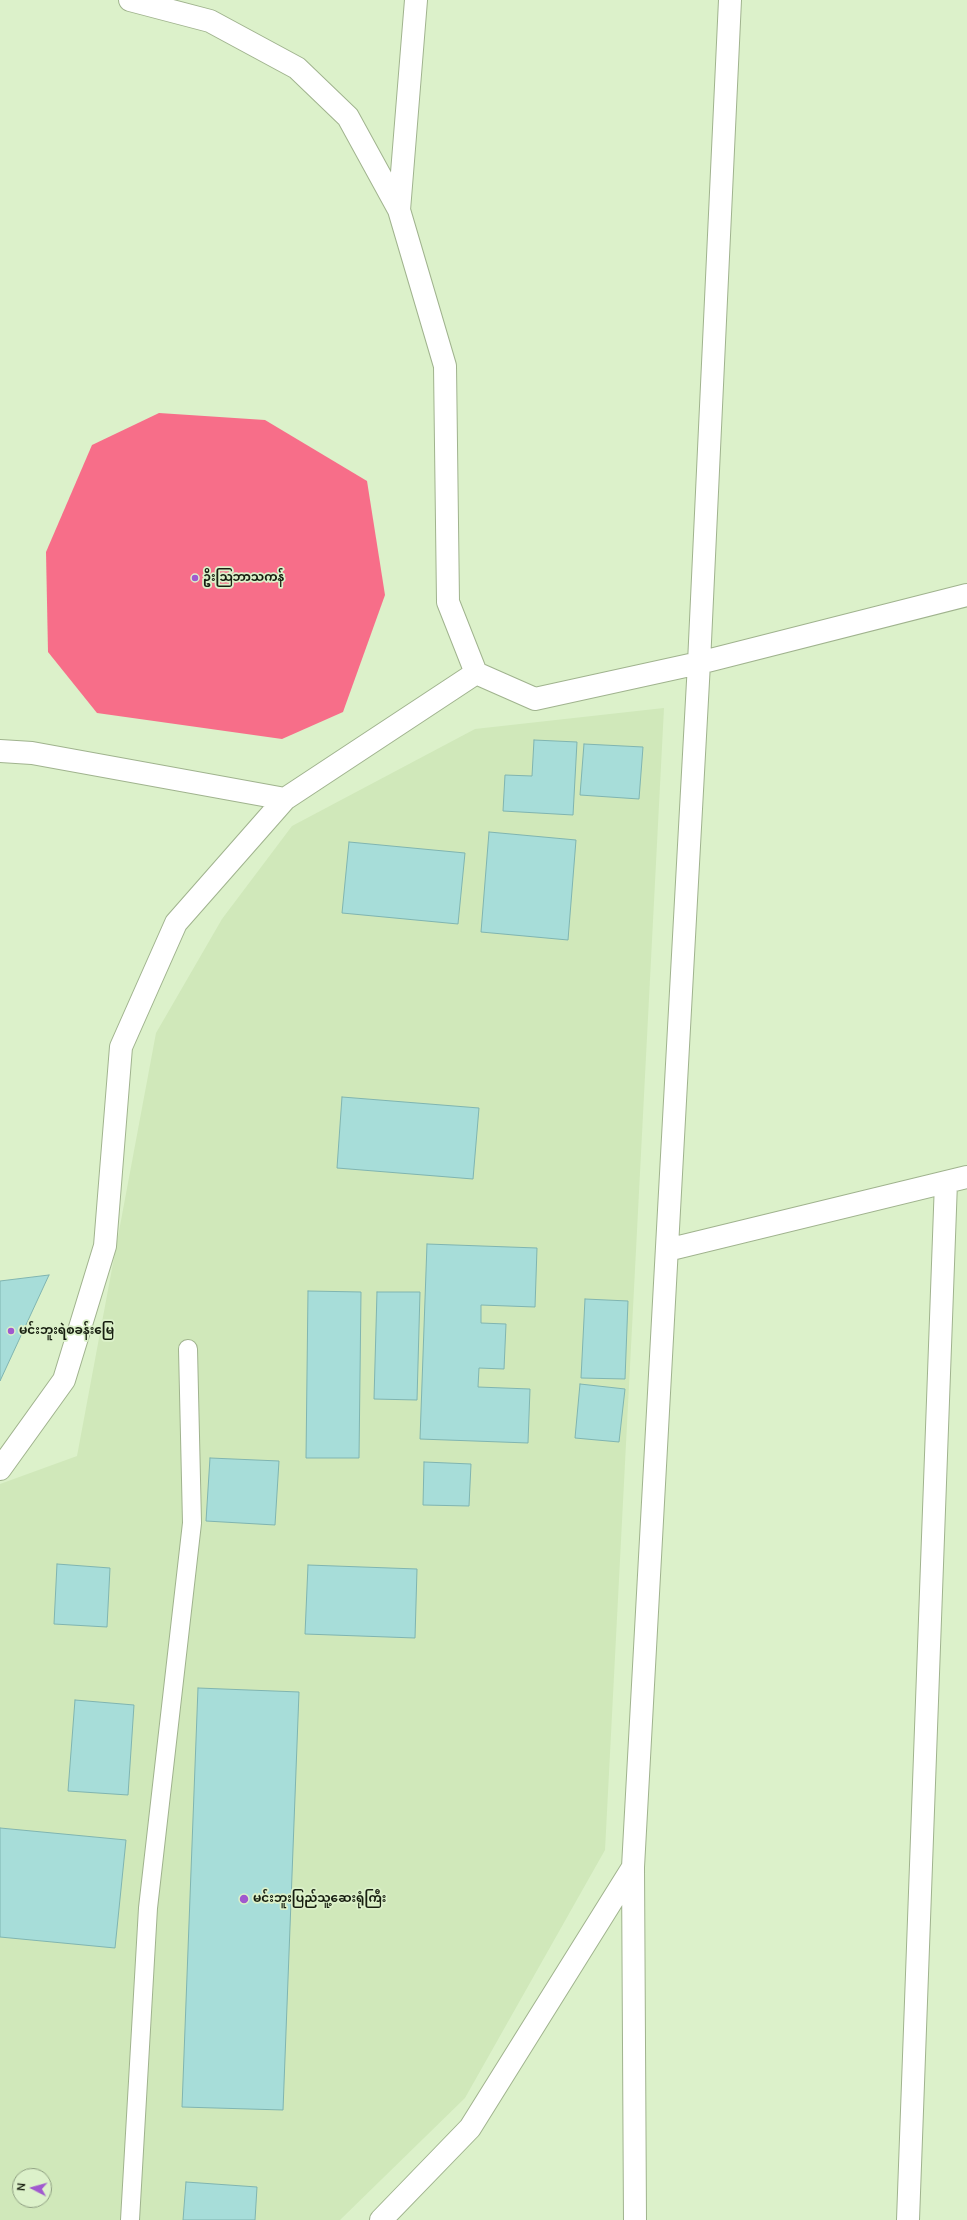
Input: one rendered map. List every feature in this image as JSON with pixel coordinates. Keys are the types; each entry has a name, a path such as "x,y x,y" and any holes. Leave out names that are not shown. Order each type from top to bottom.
{"street":[{"path":"399,210 416,0"},
{"path":"635,2220 633,1868 699,663 730,0"},
{"path":"140,1 210,21 297,68 348,117 399,210 445,366 448,602 476,673 535,699 699,663 967,595"},
{"path":"0,1469 64,1380 105,1246 121,1047 176,923 285,799 476,673"},
{"path":"0,751 32,753 285,799"},
{"path":"667,1250 967,1177"},
{"path":"908,2220 946,1182"},
{"path":"381,2220 470,2128 633,1868"}],"lane":[{"path":"130,2220 148,1908 192,1523 188,1349"}],"shaded area":[{"path":"159,413 265,420 367,481 385,595 343,712 282,739 97,713 48,652 46,552 92,445"},
{"path":"664,708 605,1850 465,2098 340,2220 0,2220 0,1484 77,1456 156,1033 222,919 292,826 475,729"}],"building":[{"path":"534,740 577,742 573,815 503,811 505,775 532,776"},
{"path":"584,744 643,747 639,799 580,795"},
{"path":"489,832 576,840 568,940 481,932"},
{"path":"349,842 465,853 458,924 342,913"},
{"path":"342,1097 479,1108 473,1179 337,1168"},
{"path":"427,1244 537,1248 535,1307 481,1305 481,1323 506,1324 504,1369 479,1368 478,1387 530,1389 528,1443 420,1439"},
{"name":"မင်းဘူးရဲစခန်းမြေ","path":"49,1275 0,1381 0,1281"},
{"path":"308,1291 361,1292 359,1458 306,1458"},
{"path":"377,1292 420,1292 417,1400 374,1399"},
{"path":"585,1299 628,1301 625,1379 581,1378"},
{"path":"580,1384 625,1389 619,1442 575,1438"},
{"path":"210,1458 279,1461 275,1525 206,1521"},
{"path":"424,1462 471,1464 469,1506 423,1505"},
{"path":"57,1564 110,1568 107,1627 54,1624"},
{"path":"308,1565 417,1569 415,1638 305,1634"},
{"path":"198,1688 299,1692 283,2110 182,2107"},
{"path":"75,1700 134,1705 128,1795 68,1791"},
{"path":"0,1828 126,1840 115,1948 0,1937"},
{"path":"186,2182 257,2187 255,2220 183,2220"}],"place":[{"name":"ဦးဩဘာသကန်","path":"195,578"},
{"name":"မင်းဘူးရဲစခန်းမြေ","path":"11,1331"},
{"name":"မင်းဘူးပြည်သူ့ဆေးရုံကြီး","path":"244,1899"}]}
